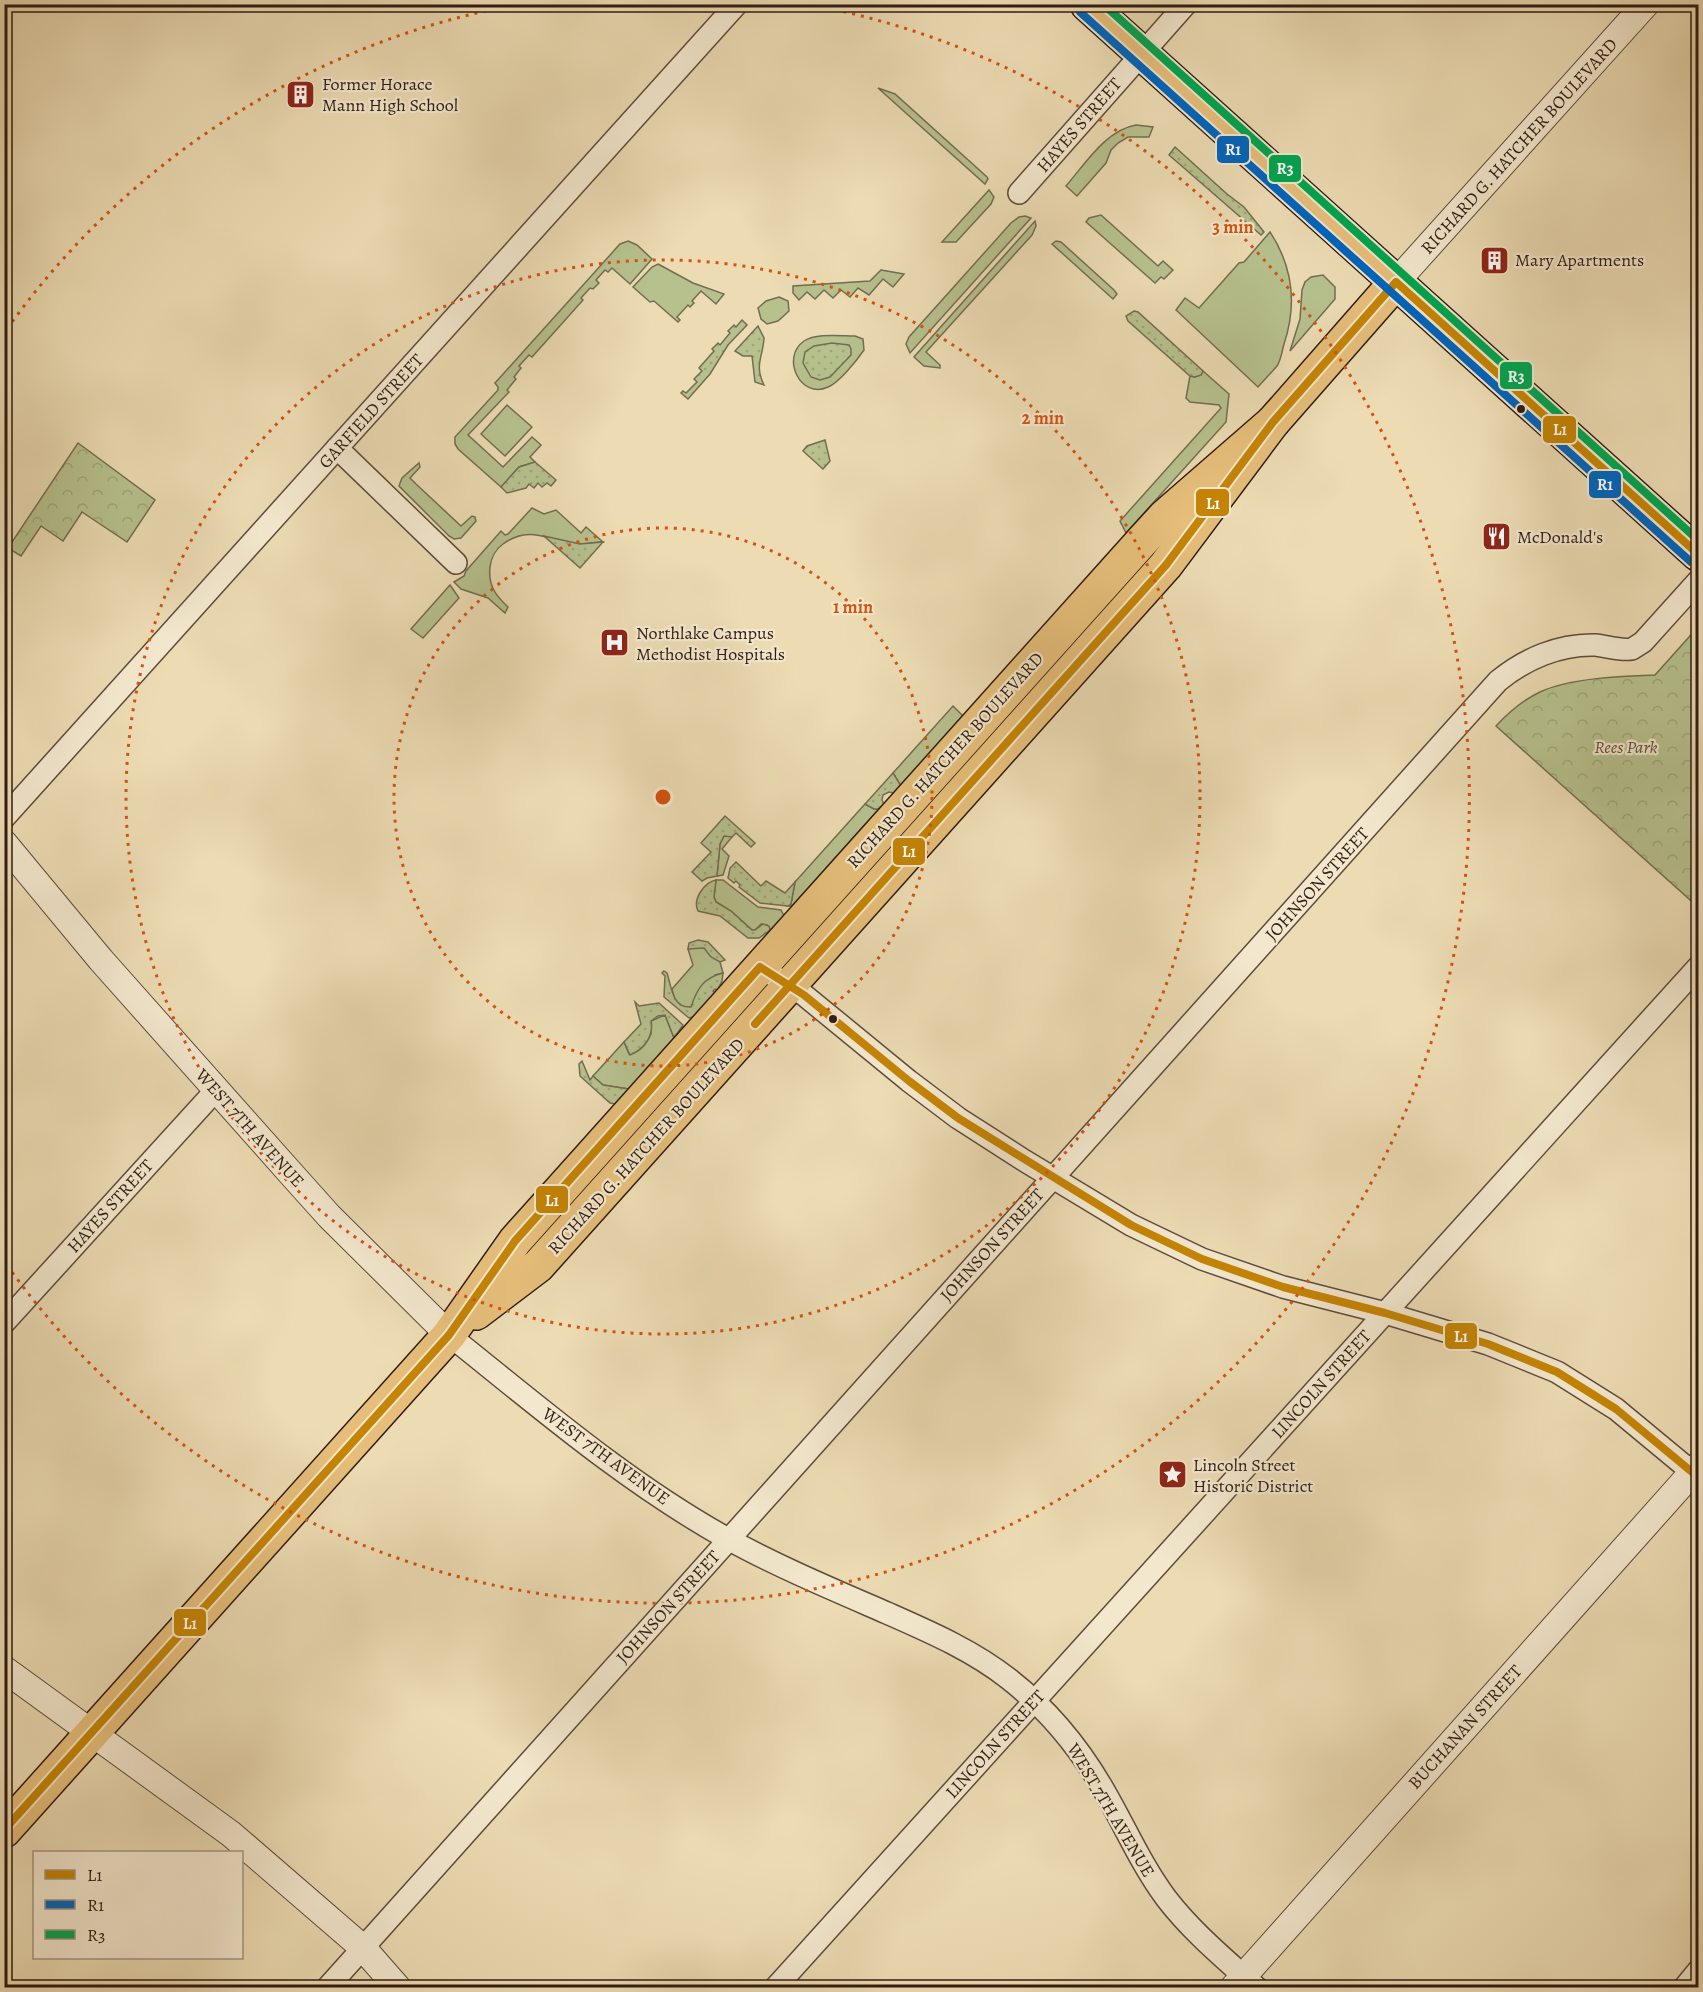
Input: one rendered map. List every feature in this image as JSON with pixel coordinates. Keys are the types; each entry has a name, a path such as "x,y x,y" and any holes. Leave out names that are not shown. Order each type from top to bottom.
{"main road":[{"path":"1087,4 1698,554"},
{"name":"RICHARD G. HATCHER BOULEVARD","path":"449,1335 538,1266 790,986 1166,565 1273,422 1396,282"},
{"name":"RICHARD G. HATCHER BOULEVARD","path":"4,1831 449,1335 515,1241 1165,516 1273,422"},
{"path":"1016,682 1041,705"}],"street":[{"name":"GARFIELD STREET","path":"4,818 737,4"},
{"name":"HAYES STREET","path":"1019,193 1186,4"},
{"name":"RICHARD G. HATCHER BOULEVARD","path":"1396,282 1646,4"},
{"path":"338,448 456,563"},
{"name":"JOHNSON STREET","path":"327,1988 1498,681 1528,661 1562,649 1585,645 1632,649 1643,642 1698,581"},
{"name":"WEST 7TH AVENUE","path":"4,843 101,960 329,1216 449,1335 586,1444 649,1489 728,1539 975,1654 1009,1679 1034,1702 1053,1720 1079,1752 1101,1785 1133,1847 1167,1898 1244,1984"},
{"path":"760,967 825,1011 943,1107 1052,1178 1131,1225 1202,1259 1283,1287 1385,1313 1488,1344 1557,1372 1616,1409 1697,1472"},
{"name":"LINCOLN STREET","path":"775,1988 1698,967"},
{"name":"HAYES STREET","path":"4,1323 216,1090"},
{"name":"BUCHANAN STREET","path":"1244,1984 1697,1472"},
{"path":"4,1669 231,1834 363,1948 398,1988"},
{"path":"1684,1988 1698,1971"}],"green space":[{"path":"878,88 895,94 987,177 985,184"},
{"path":"1136,125 1153,127 1149,137 1128,137 1118,143 1111,150 1106,163 1077,196 1066,186 1106,141 1125,128"},
{"path":"1175,147 1244,207 1264,232 1261,235 1169,155"},
{"path":"989,190 994,197 991,204 956,242 942,242"},
{"path":"1101,215 1158,266 1163,261 1173,270 1164,279 1161,277 1155,283 1086,222 1089,218"},
{"path":"1025,216 1031,218 910,353 906,344 909,337 1011,223"},
{"path":"1035,221 1036,226 1032,235 926,352 940,365 940,368 924,366 914,357"},
{"path":"1270,232 1278,245 1288,273 1291,315 1278,364 1258,387 1176,310 1185,298 1199,308"},
{"path":"628,241 637,245 652,259 630,284 612,268 608,272 605,270 596,280 599,283 593,289 590,288 581,298 583,300 532,357 529,355 519,366 521,368 514,377 516,379 507,390 509,392 468,435 503,467 532,437 541,445 530,457 535,462 519,467 501,487 458,449 455,437 498,390 495,383 620,244"},
{"path":"1056,241 1061,242 1114,290 1117,294 1113,299 1052,244"},
{"path":"658,264 693,283 724,294 716,304 701,291 692,301 694,303 690,307 688,305 677,317 680,320 678,322 654,301 650,302 633,287 652,267"},
{"path":"881,270 904,274 893,287 883,279 869,295 858,288 850,297 841,290 833,298 824,290 815,299 807,292 799,300 793,293 793,286 870,281"},
{"path":"1323,275 1335,287 1335,299 1290,351 1300,319 1302,290 1305,282 1311,277"},
{"path":"779,297 788,301 789,311 778,321 767,324 761,319 758,308 766,301"},
{"path":"1134,311 1138,312 1203,371 1201,375 1190,376 1128,321 1126,316"},
{"path":"742,320 747,325 728,345 710,374 688,399 681,393 683,391 686,393 697,382 694,379 702,371 699,368 714,351 712,349 718,343 720,345 730,333 728,331"},
{"path":"758,326 764,338 759,366 764,385 755,382 752,356 743,356 735,351"},
{"path":"821,336 855,336 863,339 864,350 837,381 828,387 818,389 809,388 802,383 794,366 794,357 797,348 804,341"},
{"path":"832,343 849,345 851,355 830,377 820,380 811,377 803,363 805,352 814,346"},
{"path":"1203,371 1229,394 1226,422 1126,533 1120,521 1221,408 1219,405 1190,402 1186,398 1190,376 1201,375"},
{"path":"507,405 532,427 505,456 481,434"},
{"path":"825,440 830,461 823,469 803,451 807,446"},
{"path":"78,443 155,500 127,542 82,512 63,541 41,526 21,556 8,548"},
{"path":"535,462 556,480 551,486 547,483 542,487 538,483 534,488 529,484 526,488 507,493 501,487 519,467"},
{"path":"419,463 420,467 410,478 416,484 461,526 472,516 475,517 476,521 461,538 454,539 449,536 399,486 402,478"},
{"path":"532,508 544,514 556,510 581,533 586,527 603,542 579,544 541,536 523,535 503,544 493,557 490,579 493,589 508,607 505,613 488,598 461,589 454,582 464,576 501,531 505,535 508,534"},
{"path":"544,536 580,544 603,542 580,568"},
{"path":"450,585 459,598 423,638 411,629"},
{"name":"Rees Park","path":"1698,627 1698,907 1496,726 1522,703 1552,687 1596,679 1655,675"},
{"path":"953,706 963,716 901,786 893,773"},
{"path":"893,773 901,786 894,793 889,792 883,795 884,804 879,809 865,804"},
{"path":"865,804 879,809 792,906 788,906 791,904 795,882"},
{"path":"725,816 755,843 751,847 736,833 732,837 724,836 720,844 717,876 702,881 692,872 711,852 701,843"},
{"path":"724,836 732,837 722,849 729,856 723,875 717,876 720,844"},
{"path":"736,862 761,886 766,881 785,893 795,882 791,904 788,906 760,903 739,887 736,881 734,883 728,878 730,868"},
{"path":"716,880 723,880 758,907 781,910 784,916 771,930 767,925 761,924 752,930 731,911 716,902 714,897"},
{"path":"716,880 714,897 716,902 731,911 752,930 763,924 769,926 770,930 759,938 748,938 720,916 698,911 698,896 708,884"},
{"path":"698,940 708,942 725,960 720,962 711,957 704,948 688,949 689,943"},
{"path":"704,948 720,962 723,973 715,975 691,1007 683,1006 675,1000 672,989 693,965 688,949"},
{"path":"664,971 667,973 676,1001 691,1007 702,985 710,978 723,973 717,991 715,989 713,991 715,993 693,1017 689,1018 664,997 665,976 662,973"},
{"path":"635,1002 639,1006 659,1003 683,1025 674,1038 665,1015 658,1016 651,1021 651,1032 647,1041 630,1055 624,1042 641,1024"},
{"path":"665,1015 674,1038 629,1089 603,1085 593,1076 624,1042 629,1054 640,1050 651,1034 651,1021"},
{"path":"582,1061 590,1080 593,1076 603,1085 629,1089 615,1104 610,1103 580,1076 579,1064"}],"transit line":[{"name":"R3","path":"1103,4 1698,540"},
{"name":"R1","path":"1080,12 1691,562"},
{"name":"L1","path":"755,1024 1166,565 1273,422 1396,282 1698,554"},
{"name":"L1","path":"4,1830 449,1335 515,1241 760,967 804,995 958,1118 1131,1225 1202,1259 1283,1287 1385,1313 1488,1344 1557,1372 1616,1409 1698,1477"}],"place":[{"name":"Former Horace Mann High School","path":"301,94"},
{"name":"Mary Apartments","path":"1494,260"},
{"name":"McDonald's","path":"1496,537"},
{"name":"Northlake Campus Methodist Hospitals","path":"615,643"},
{"name":"Lincoln Street Historic District","path":"1172,1475"}]}
